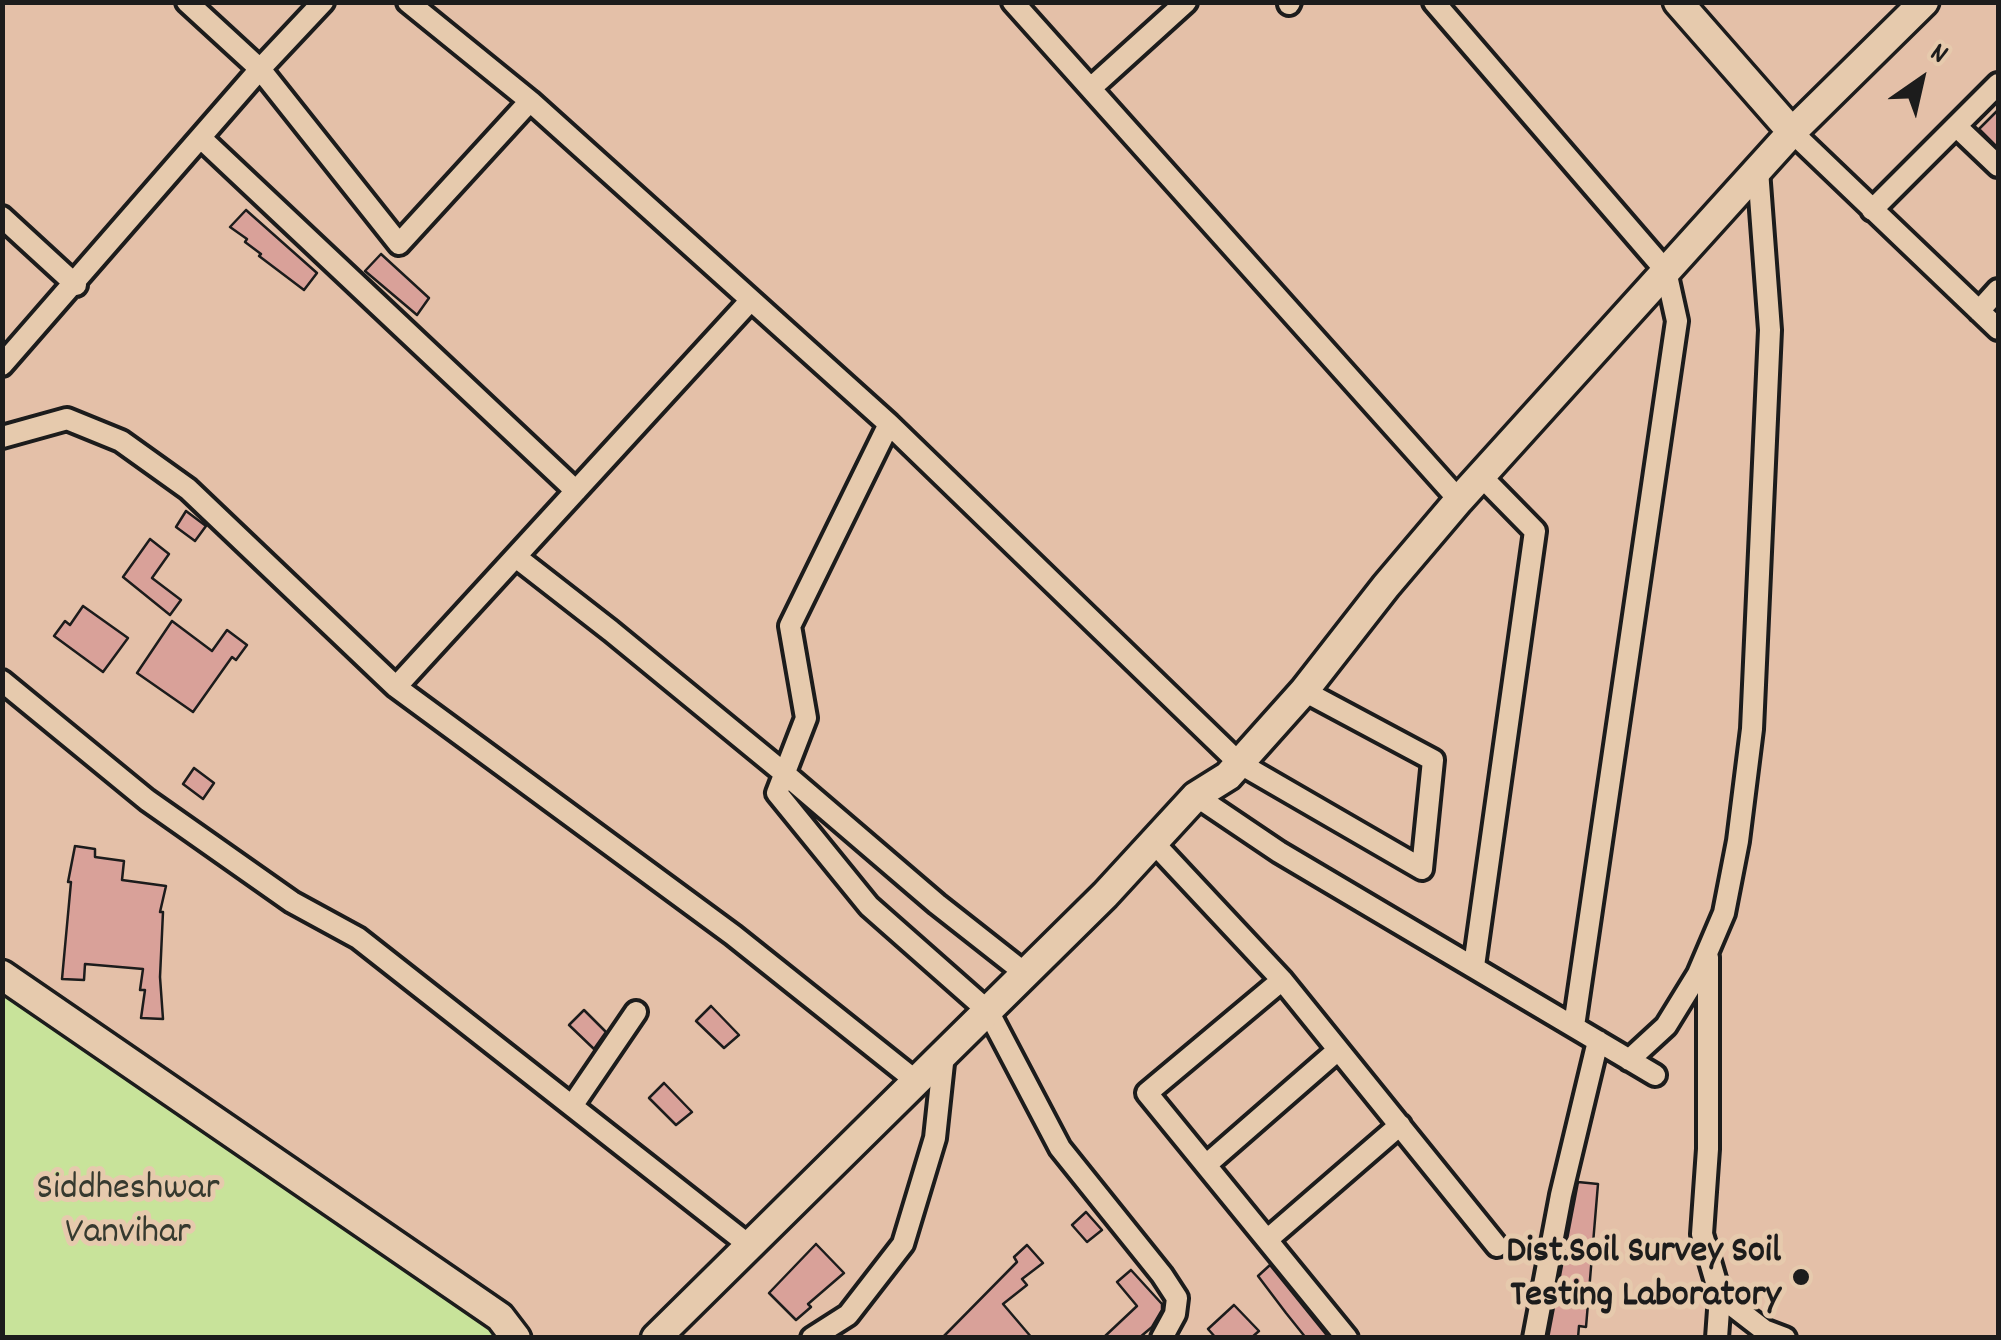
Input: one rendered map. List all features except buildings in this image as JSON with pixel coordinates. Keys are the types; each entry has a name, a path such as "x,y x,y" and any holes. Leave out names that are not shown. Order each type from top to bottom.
{"street":[{"path":"187,2 260,70 399,244 530,100"},
{"path":"3,367 323,2"},
{"path":"408,2 530,100 890,424 1239,763 1422,869 1433,760 1304,691"},
{"path":"1012,2 1459,500"},
{"path":"1091,88 1186,2"},
{"path":"1434,2 1666,271 1677,321 1574,1026"},
{"path":"1678,2 1792,132 1998,329"},
{"path":"656,1338 1105,895 1196,796 1228,776 1304,691 1459,500 1792,132 1924,2"},
{"path":"1872,210 1998,84"},
{"path":"1956,126 1998,166"},
{"path":"202,138 576,491"},
{"path":"1628,1060 1666,1026 1698,974 1724,913 1738,841 1752,729 1770,330 1758,170"},
{"path":"2,217 76,285"},
{"path":"1980,311 1998,290"},
{"path":"396,687 750,300"},
{"path":"2,437 67,419 122,441 188,488 396,687 734,935 916,1082"},
{"path":"890,424 790,626 806,718 777,793 869,906 988,1011 1060,1148 1176,1298 1175,1314 1164,1337"},
{"path":"1474,966 1535,531 1481,476"},
{"path":"516,557 1026,974"},
{"path":"2,681 146,800 292,902 358,938 750,1246"},
{"path":"1196,796 1279,852 1655,1076"},
{"path":"1152,841 1282,980 1498,1246"},
{"path":"1708,952 1708,1149 1702,1234 1720,1296 1717,1338"},
{"path":"2,975 500,1318 516,1338"},
{"path":"1282,980 1146,1093 1346,1338"},
{"path":"572,1106 636,1012"},
{"path":"1534,1338 1561,1195 1598,1041"},
{"path":"1206,1165 1338,1050"},
{"path":"834,1338 903,1244 935,1138 944,1054"},
{"path":"1267,1240 1400,1125"},
{"path":"1720,1296 1764,1330 1785,1338"},
{"path":"812,1338 848,1315"}],"green space":[{"name":"Siddheshwar Vanvihar","path":"2,975 516,1337 3,1337"}],"place":[{"name":"Dist.Soil Survey Soil Testing Laboratory","path":"1801,1277"}]}
